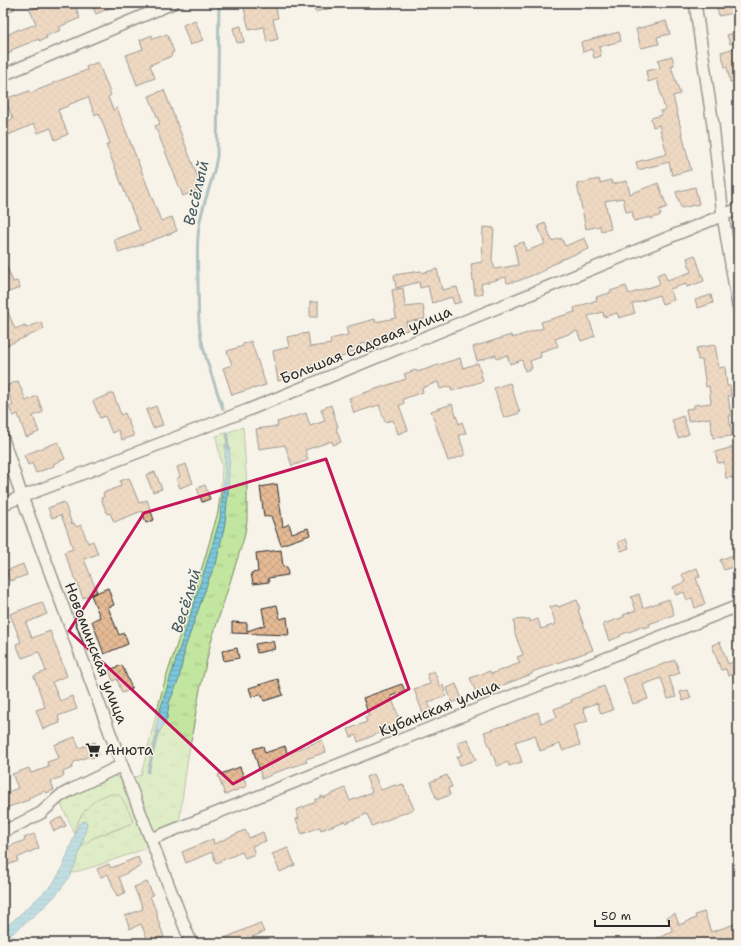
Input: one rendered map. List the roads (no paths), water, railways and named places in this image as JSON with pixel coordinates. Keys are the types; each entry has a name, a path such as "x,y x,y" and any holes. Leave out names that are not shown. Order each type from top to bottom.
{"street":[{"path":"3,75 173,3"},
{"path":"695,3 713,125 723,216 738,306"},
{"name":"Большая Садовая улица","path":"3,504 248,410 738,209"},
{"name":"Новоминская улица","path":"3,439 22,497 122,766 191,943"},
{"name":"Кубанская улица","path":"151,839 738,606"},
{"path":"3,832 41,813 60,796 122,766"}],"water":[{"path":"225,444 230,447 228,493 225,523 216,564 210,576 185,648 179,679 169,703 167,718 159,733 156,733 155,731 160,710 220,519 225,472"},
{"path":"84,821 87,823 79,854 74,868 60,891 3,942 3,930 52,885 62,869 80,823"}],"waterway":[{"name":"Весёлый","path":"219,3 217,156 201,218 198,234 197,256 198,314 200,335 206,359 223,409"},
{"name":"Весёлый","path":"227,434 228,449"},
{"name":"Весёлый","path":"148,772 158,731"}],"place":[{"name":"Анюта","path":"93,750"}]}
